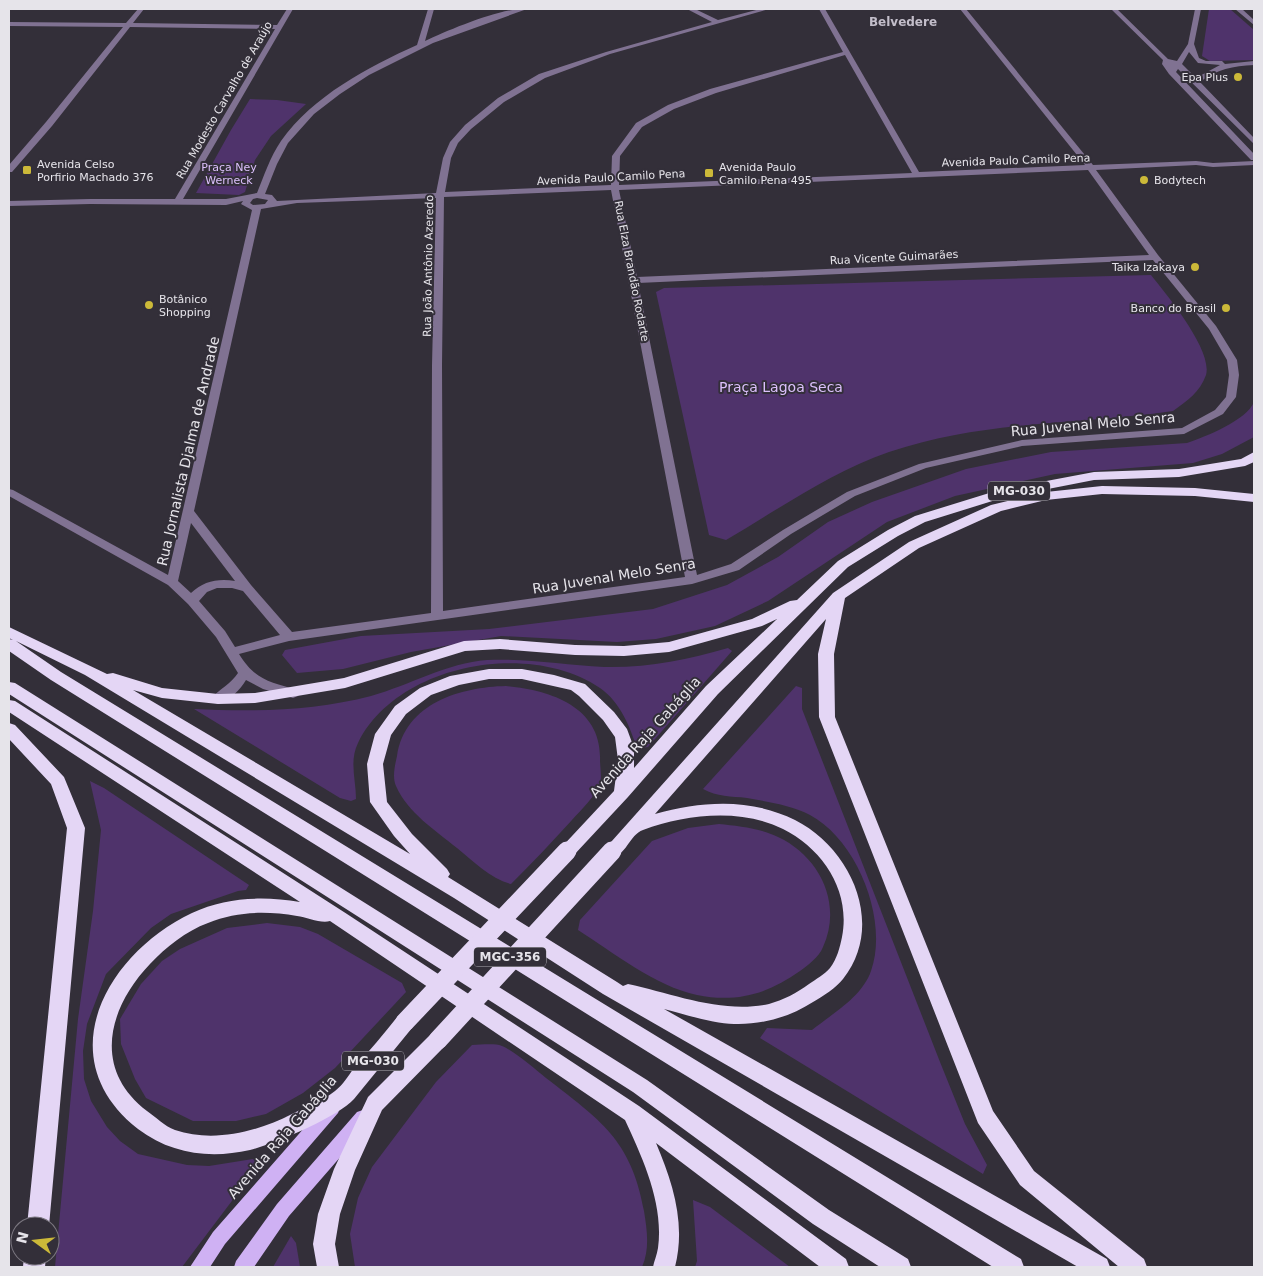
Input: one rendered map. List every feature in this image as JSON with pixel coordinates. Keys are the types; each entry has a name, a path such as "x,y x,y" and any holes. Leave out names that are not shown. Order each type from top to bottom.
{"highway":[{"name":"Avenida Raja Gabáglia","path":"340,1099 405,1022 622,793 712,690 843,564 893,533 920,519 1009,492 1094,476 1179,473 1245,462 1254,456"},
{"name":"MG-030","path":"375,1104 438,1040 637,825 838,596 914,545 996,508 1038,498 1102,490 1195,492 1254,498"},
{"path":"90,671 162,693 218,699 255,698 345,683 464,646 500,644 575,650 624,651 669,647 757,623 810,596"},
{"path":"838,596 826,654 827,717 985,1116 1026,1178 1136,1267"},
{"name":"MGC-356","path":"9,632 90,671 460,893 610,988 1099,1267"},
{"name":"MGC-356","path":"9,644 56,676 1014,1267"},
{"path":"460,893 403,837 378,801 374,760 380,740 390,721 407,704 423,692 461,677 512,672 531,674 579,688 614,721 625,742 627,766 622,793"},
{"name":"MGC-356","path":"9,687 640,1086 821,1217 900,1267"},
{"path":"9,705 341,919 632,1113 838,1267"},
{"path":"9,729 58,781 76,828 39,1216"},
{"path":"610,988 673,1004 733,1016 771,1012 799,1003 836,974 848,951 853,931 854,906 839,867 807,834 781,821 751,812 724,809 692,810 637,825"},
{"path":"340,1099 272,1134 234,1143 201,1145 164,1136 130,1111 116,1094 104,1069 101,1044 104,1020 115,993 132,968 157,944 190,923 222,910 259,904 294,907 341,919"},
{"path":"328,1267 324,1244 329,1214 346,1169 375,1104"},
{"path":"632,1113 657,1169 668,1218 670,1254 664,1267"}],"main road":[{"name":"Avenida Raja Gabáglia","path":"198,1267 219,1238 340,1099"},
{"path":"243,1267 283,1210 375,1104"}],"street":[{"path":"9,170 141,9"},
{"name":"Rua Modesto Carvalho de Araújo","path":"177,202 290,9"},
{"path":"420,46 432,9"},
{"path":"251,204 260,196 277,153 289,135 306,117 366,73 420,46 487,18 524,9"},
{"path":"690,9 717,22"},
{"name":"Rua João Antônio Azeredo","path":"437,617 437,365 440,195 447,158 454,142 468,127 501,100 542,76 608,53 766,9"},
{"path":"822,9 917,175"},
{"name":"Rua Juvenal Melo Senra","path":"232,652 289,637 692,580 735,567 787,532 851,494 923,466 1022,443 1184,431 1219,412 1231,397 1234,375 1232,360 1213,328 1155,257 1091,168 963,9"},
{"path":"1114,9 1166,60 1177,63 1254,142"},
{"path":"1198,9 1192,53 1201,61 1209,64 1254,63"},
{"path":"1238,9 1254,23"},
{"path":"9,24 279,27"},
{"path":"1172,72 1192,44"},
{"name":"Rua Elza Brandão Rodarte","path":"692,580 615,188 616,156 626,139 639,125 671,107 713,91 846,53"},
{"path":"1166,60 1166,64 1172,72 1254,158"},
{"path":"1196,82 1209,71 1236,63"},
{"path":"9,179 20,158"},
{"name":"Avenida Paulo Camilo Pena","path":"271,202 1196,163 1213,165 1254,158"},
{"path":"260,196 271,202"},
{"path":"9,198 43,202"},
{"path":"9,204 43,202 230,202 251,204 271,202"},
{"name":"Rua Jornalista Djalma de Andrade","path":"172,582 189,513 251,204"},
{"name":"Rua Vicente Guimarães","path":"634,280 1155,257"},
{"path":"9,492 172,582 192,601 221,634 244,672 268,686 293,693"},
{"path":"189,513 247,588 289,637"},
{"path":"192,601 208,586 222,582 233,583 247,588"},
{"path":"218,699 238,684 244,672"}],"green space":[{"path":"1209,9 1230,9 1254,30 1254,60 1210,61 1202,56"},
{"name":"Praça Ney Werneck","path":"250,99 306,104 271,136 255,160 245,192 239,195 196,193 231,130"},
{"name":"Praça Lagoa Seca","path":"1151,275 1196,337 1206,364 1206,375 1197,391 1173,411 995,429 924,442 868,460 826,480 726,540 709,535 656,292 664,288"},
{"path":"1254,402 1254,437 1222,454 1193,463 1055,474 955,496 887,522 768,601 715,626 656,639 617,642 501,636 411,652 343,669 297,673 282,655 285,650 361,636 489,629 653,609 727,585 778,557 828,522 872,502 966,469 1051,452 1187,443 1234,421 1250,409"},
{"path":"728,648 732,651 648,747 637,749 627,723 613,700 600,688 571,673 538,665 503,663 467,668 433,678 402,694 377,716 358,743 353,764 356,799 351,801 340,798 194,709 261,710 328,705 371,696 457,665 487,660 516,660 620,667 667,662"},
{"path":"506,686 523,688 556,697 583,714 592,727 598,742 601,775 598,788 588,803 511,884 496,878 482,869 415,813 401,796 396,786 394,775 402,738 411,723 423,711 454,695 471,690"},
{"path":"796,686 802,688 802,709 940,1062 965,1124 987,1165 983,1174 760,1038 767,1028 812,1030 854,997 861,989 871,971 875,951 876,929 865,883 855,862 842,843 827,827 810,815 787,806 747,798 719,795 703,789"},
{"path":"90,781 104,788 249,885 246,890 171,914 151,928 106,974 87,1024 83,1051 84,1079 91,1101 107,1127 120,1141 138,1154 187,1165 209,1166 265,1157 182,1267 55,1267 60,1266 60,1216 78,1019 93,911 101,830"},
{"path":"719,824 756,829 778,837 793,845 816,869 828,898 830,914 828,930 821,951 803,969 776,986 751,995 725,998 697,995 681,991 650,977 578,930 580,920 652,841 688,828"},
{"path":"267,923 300,927 318,934 402,983 406,992 335,1068 303,1093 266,1114 236,1121 193,1121 146,1098 135,1079 121,1044 120,1019 141,984 162,961 180,949 227,928"},
{"path":"472,1045 499,1045 524,1060 582,1106 610,1133 622,1148 638,1186 644,1211 647,1239 645,1260 642,1267 355,1267 350,1234 358,1198 372,1167 436,1082"},
{"path":"693,1200 710,1207 790,1267 695,1267 697,1261"},
{"path":"291,1236 296,1243 300,1267 273,1267"}],"place":[{"name":"Epa Plus","path":"1238,77"},
{"name":"Avenida Celso Porfirio Machado 376","path":"27,170"},
{"name":"Avenida Paulo Camilo Pena 495","path":"709,173"},
{"name":"Bodytech","path":"1144,180"},
{"name":"Taika Izakaya","path":"1195,267"},
{"name":"Botânico Shopping","path":"149,305"},
{"name":"Banco do Brasil","path":"1226,308"}],"district":[{"name":"Belvedere","path":"903,22"}]}
